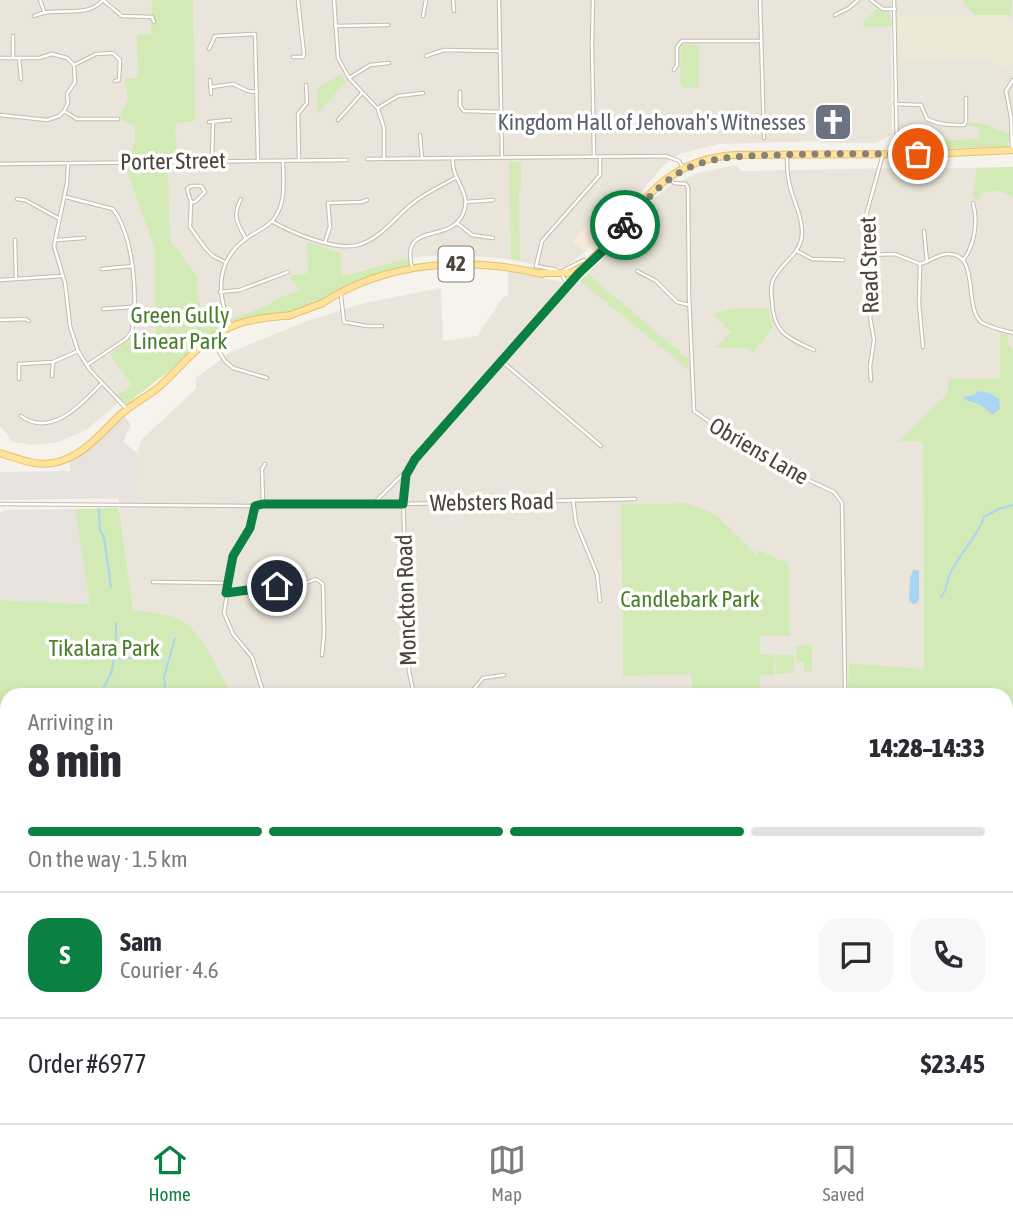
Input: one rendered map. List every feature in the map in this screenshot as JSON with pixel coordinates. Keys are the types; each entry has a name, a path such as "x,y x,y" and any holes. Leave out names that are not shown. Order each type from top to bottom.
{"main road":[{"path":"579,272 641,204 669,178 683,169 711,158 827,151 897,153 1012,150"},
{"name":"42","path":"0,455 34,463 53,463 72,457 125,408 168,378 212,340 232,328 249,321 291,315 321,304 372,279 412,268 480,263 563,277 579,272"},
{"name":"42","path":"541,273 579,272"},
{"path":"0,446 10,456"}],"street":[{"path":"40,0 44,11"},
{"path":"34,16 44,11 91,10 103,0 121,16 152,17 154,22"},
{"path":"293,57 303,57 304,54 298,0"},
{"path":"334,0 338,58 349,78 378,109 384,128 384,159"},
{"path":"423,16 426,0"},
{"path":"453,0 454,11"},
{"path":"499,0 501,158"},
{"path":"593,0 594,157"},
{"path":"760,0 764,138"},
{"path":"835,15 858,0"},
{"path":"871,0 883,9 895,9"},
{"path":"894,0 897,153"},
{"path":"335,26 388,24"},
{"path":"209,49 215,36 255,34 258,160"},
{"path":"13,36 13,58"},
{"path":"674,70 677,65 677,47 682,41 761,41"},
{"path":"426,56 444,50 499,51"},
{"path":"74,65 96,54 113,52 120,60 119,80 115,80"},
{"path":"0,58 39,58 59,54 74,65 75,82 67,94 68,103 59,116 47,120 0,115"},
{"path":"19,58 21,79"},
{"path":"349,78 370,65 389,63"},
{"path":"211,80 211,94"},
{"path":"1012,150 1012,117 1006,91 1013,80"},
{"path":"211,87 233,84 257,92"},
{"path":"299,160 298,114 307,103 306,85"},
{"path":"460,92 460,106 464,111 500,112"},
{"path":"338,120 362,93"},
{"path":"378,109 397,96 423,93"},
{"path":"921,105 928,119 933,122 964,125 966,98"},
{"path":"921,105 925,100"},
{"path":"895,104 921,105"},
{"path":"64,111 77,119 118,119"},
{"path":"212,161 211,122 230,120"},
{"path":"420,135 422,158"},
{"name":"Read Street","path":"871,380 874,340 870,317 875,294 867,256 866,211 883,153"},
{"path":"787,155 789,181 801,224 801,238 797,251 776,274 771,290 774,320 780,331 789,338 814,350"},
{"path":"367,159 666,156 675,158 683,169"},
{"path":"584,260 563,270 536,266 542,241 600,175 600,157"},
{"path":"412,268 409,251 411,244 419,237 446,230 457,223 465,211 465,193 455,177 453,158"},
{"path":"232,328 220,292 221,273 225,262 246,239 273,222 282,202 283,160"},
{"name":"Porter Street","path":"0,164 346,160"},
{"path":"68,165 65,197 54,240 70,326 78,351 101,384 125,408"},
{"path":"273,222 285,229 325,242 350,247 369,241 413,202 455,177"},
{"name":"Obriens Lane","path":"669,178 674,183 687,184 688,188 692,407 696,414 765,460 832,491 841,500 845,687"},
{"path":"191,202 203,195 205,191 201,186 187,189 191,202 190,227 213,256 225,262"},
{"path":"65,197 113,209 132,255 132,326 129,335 88,365"},
{"path":"17,199 25,200 60,218"},
{"path":"241,199 235,217 246,239"},
{"path":"325,242 330,226 328,203 368,200"},
{"path":"466,202 492,200"},
{"path":"963,261 969,253 977,223 973,203"},
{"path":"457,223 472,235 493,238"},
{"path":"924,231 927,263"},
{"path":"54,240 84,238"},
{"path":"15,240 16,279"},
{"path":"797,251 812,259 843,260"},
{"path":"867,256 895,254 920,264 946,254 956,256 963,261 969,272 976,316 991,327 1013,332"},
{"path":"920,264 919,303 923,347"},
{"path":"102,269 132,266"},
{"path":"637,271 656,281 677,302 690,305"},
{"path":"220,292 240,290 288,272"},
{"path":"373,504 407,471 579,272"},
{"path":"0,280 62,276"},
{"path":"563,277 569,286"},
{"path":"340,294 344,323 382,326"},
{"path":"103,309 132,307"},
{"path":"0,320 29,321"},
{"path":"212,340 225,361 233,368 267,378"},
{"path":"19,379 19,364 53,362 78,351"},
{"path":"502,361 601,446"},
{"path":"52,376 53,362"},
{"path":"21,416 37,422 61,418 76,409 101,384"},
{"path":"264,503 262,469 265,464"},
{"name":"Monckton Road","path":"407,471 403,504 412,688"},
{"path":"380,499 383,504"},
{"name":"Websters Road","path":"0,504 254,506 264,503 403,504 635,499"},
{"path":"573,500 576,523 596,570 600,601"},
{"path":"254,506 250,528 233,556 224,613 227,623 252,657 262,688"},
{"path":"226,593 266,587 298,586 316,579 323,584 322,655"},
{"path":"153,582 229,583"},
{"path":"475,688 483,678 504,675"}],"shaded area":[{"path":"0,0 891,0 892,134 876,143 821,141 718,144 680,154 666,163 606,231 593,219 573,242 586,251 566,267 546,267 508,259 450,254 408,258 341,276 271,301 272,304 226,321 224,316 156,342 132,386 117,396 122,400 86,430 59,442 32,445 13,442 0,426"},
{"path":"896,0 1013,0 1013,141 899,141"},
{"path":"1008,15 1010,22 1013,22 1013,64 1001,67 991,60 899,61 898,16"},
{"path":"894,157 912,157 915,169 1013,167 1013,350 1008,343 1000,379 948,380 947,394 899,440 923,442 924,669 849,663 849,688 760,688 758,556 714,513 687,503 621,505 623,675 691,674 692,688 226,688 160,614 133,611 118,497 135,497 136,458 141,440 196,389 196,378 229,353 304,322 364,303 441,288 443,341 477,336 503,297 508,296 508,271 562,282 580,281 640,222 649,203 669,186 701,172 737,165 740,171 894,168"},
{"path":"592,219 606,231 586,251 573,242"},
{"path":"124,415 131,425 123,442 137,453 135,498 0,500 0,472 70,471 70,462 93,446"},
{"path":"75,509 91,604 0,600 0,513 4,510"}],"green space":[{"path":"152,0 193,0 195,121 176,123 176,157 129,157 135,141 135,127 122,120 120,115 128,99 124,78 138,78 137,35 151,34"},
{"path":"962,0 1012,0 1011,15 974,15"},
{"path":"876,9 890,13 892,26 864,27 862,24"},
{"path":"681,45 699,45 699,88 683,88 680,83"},
{"path":"341,74 346,82 318,113 317,88"},
{"path":"968,123 980,123 1010,134 1008,147 899,149 899,141 979,139 979,127 967,126"},
{"path":"509,162 521,162 520,261 511,259"},
{"name":"Green Gully Linear Park","path":"125,166 168,166 170,240 199,279 196,289 205,324 224,316 227,323 127,404 116,396 132,385 110,355 135,335 156,342 154,246"},
{"path":"1013,167 1013,197 999,191 984,192 978,200 973,197 977,168"},
{"path":"307,242 341,253 342,276 408,258 410,265 382,272 347,286 317,303 233,322 231,319 300,290 290,279 293,275 308,273"},
{"path":"588,274 689,360 690,371 580,281"},
{"path":"735,308 768,308 773,327 753,353 747,348 715,348 731,332 713,314"},
{"path":"1000,333 1008,335 1008,343 1013,350 1013,688 848,688 849,663 924,669 923,442 898,441 947,394 948,379 1000,378"},
{"name":"Candlebark Park","path":"687,503 714,513 757,555 758,550 789,564 790,636 760,636 760,654 774,654 774,675 760,675 760,688 692,688 691,674 623,676 621,504"},
{"name":"Tikalara Park","path":"119,508 133,610 171,616 190,627 204,644 228,688 0,688 0,600 90,604 75,509"},
{"path":"812,645 812,671 804,671 804,662 797,662 796,646"},
{"path":"775,655 794,655 794,673 776,674"}],"water":[{"path":"978,391 999,399 1000,408 993,415 981,405 964,399"},
{"path":"913,570 919,570 919,599 913,604 909,600"}],"waterway":[{"path":"941,597 953,568 984,517 1013,505"},
{"path":"99,509 100,531 104,537 111,587"},
{"path":"104,688 112,671 116,623"},
{"path":"165,688 164,677 175,638"},
{"path":"114,658 162,658"}],"way so far":[{"path":"625,225 643,202 670,179 697,164 720,158 836,153 918,154"}],"place":[{"name":"Kingdom Hall of Jehovah's Witnesses","path":"833,122"}],"route":[{"path":"277,586 226,593 233,556 250,528 255,506 403,504 406,475 415,459 579,273 608,246 625,225"}]}
